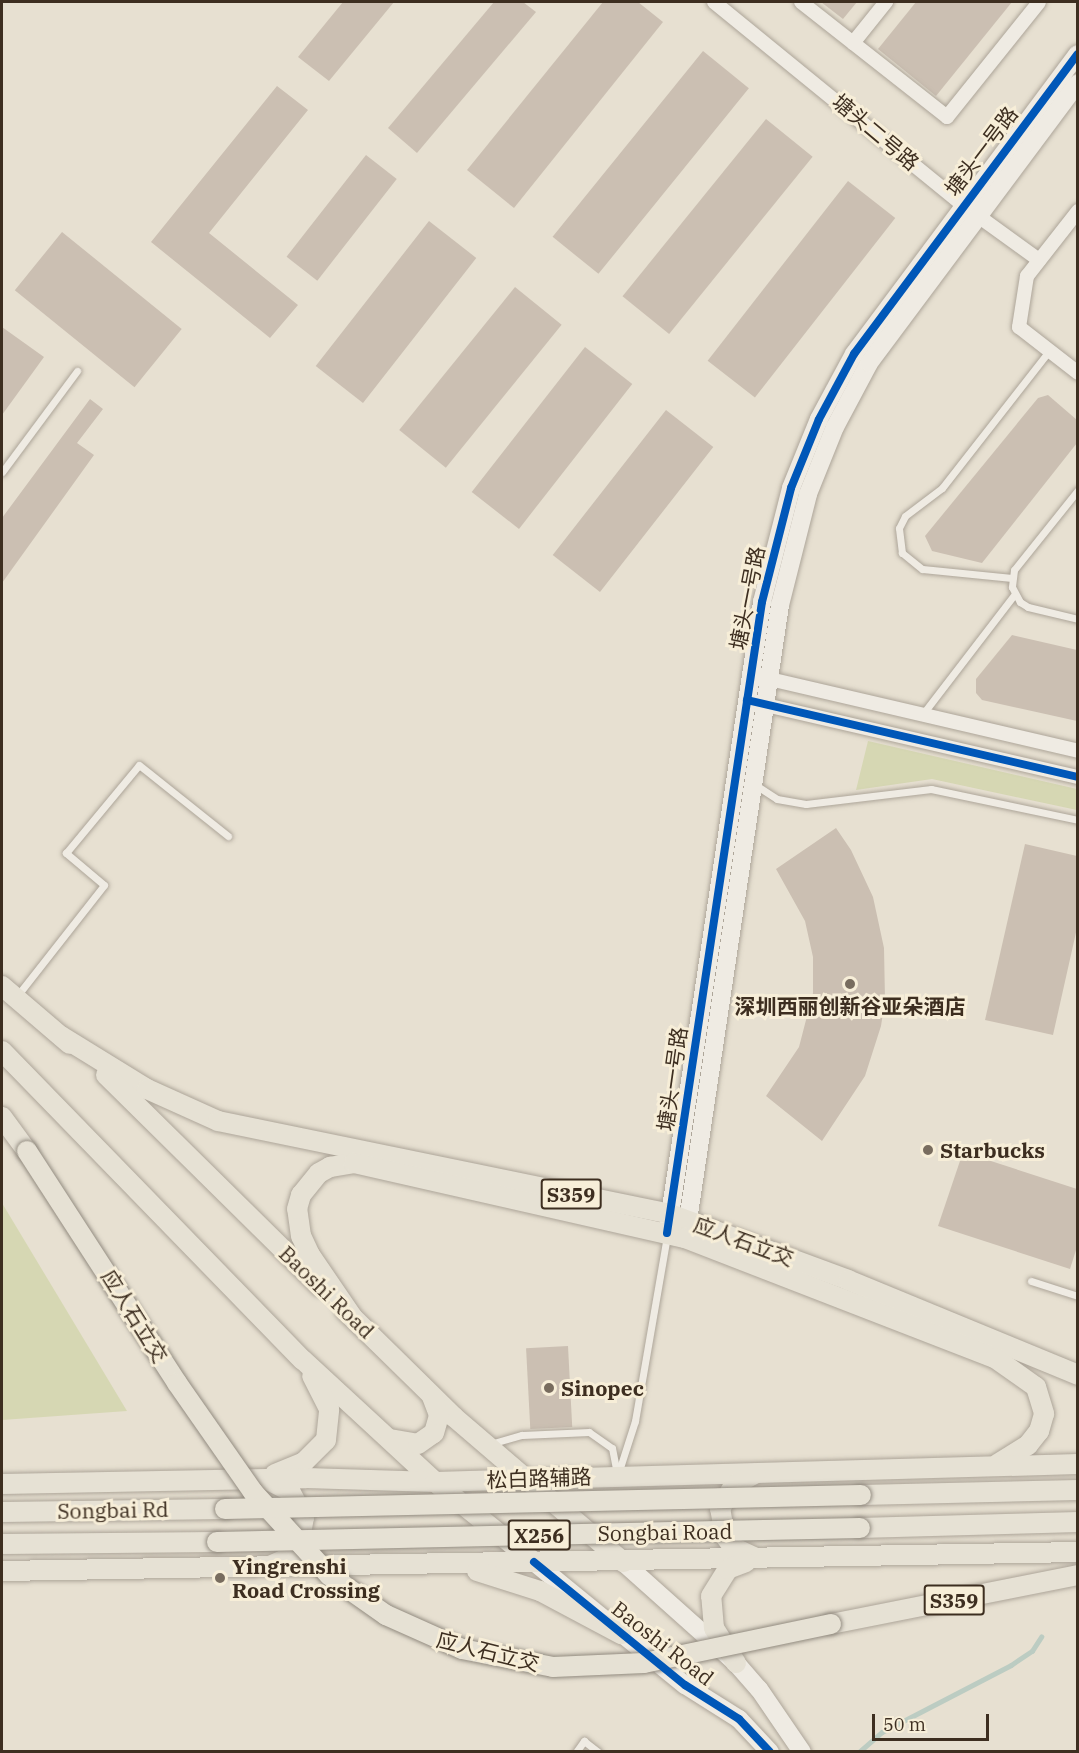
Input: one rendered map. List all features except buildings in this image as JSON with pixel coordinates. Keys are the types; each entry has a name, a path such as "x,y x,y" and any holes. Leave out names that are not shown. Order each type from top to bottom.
{"main road":[{"name":"Baoshi Road","path":"9,992 156,1121 353,1318 486,1446 623,1562"},
{"name":"应人石立交","path":"61,1036 147,1089 218,1121 678,1226 848,1280 1077,1375"},
{"name":"Baoshi Road","path":"2,1050 303,1360 435,1482 534,1562"},
{"name":"应人石立交","path":"2,1117 27,1151 177,1383 253,1492 329,1575 386,1615 462,1649 553,1667 644,1663 1077,1575"},
{"path":"353,1318 310,1254 297,1223 297,1209 309,1183 330,1167 342,1163 365,1164 678,1226 995,1358 1024,1375 1042,1401 1039,1431 1014,1457 992,1466"},
{"path":"263,1478 304,1462 326,1440 330,1425 329,1409 303,1360"},
{"path":"388,1438 408,1445 427,1440 438,1424 439,1414 432,1395"},
{"name":"松白路辅路","path":"2,1484 263,1478 435,1482 617,1475 1077,1464"},
{"path":"759,1472 734,1485 725,1496 720,1523 733,1547 760,1559"},
{"path":"260,1569 290,1557 304,1531 299,1503 290,1491 263,1478"},
{"name":"Songbai Road","path":"225,1509 1077,1490"},
{"name":"Songbai Rd","path":"2,1512 225,1509"},
{"name":"Songbai Road","path":"217,1542 1077,1522"},
{"name":"Songbai Rd","path":"2,1544 217,1542"},
{"name":"S359","path":"534,1562 1077,1552"},
{"path":"736,1664 714,1628 711,1596 728,1569 760,1559"},
{"name":"X256","path":"2,1571 260,1569 534,1562"},
{"path":"454,1565 540,1591 621,1634"}],"street":[{"name":"塘头二号路","path":"714,2 970,210 1039,260"},
{"path":"801,2 947,117 1039,2"},
{"path":"853,42 886,2"},
{"name":"塘头一号路","path":"970,210 1077,54"},
{"name":"塘头一号路","path":"678,1226 756,702 779,526 819,419 854,354 970,210 1077,83"},
{"path":"1077,212 1027,276 1019,327 1077,373"},
{"path":"759,677 1077,751"},
{"name":"塘头一号路","path":"678,1226 752,783 756,702"},
{"path":"756,702 1077,777"},
{"name":"Baoshi Road","path":"534,1562 685,1685 739,1719 770,1752"},
{"name":"Baoshi Road","path":"623,1562 736,1664 759,1689 802,1752"}],"lane":[{"path":"1012,579 922,569 902,553 899,528 905,516 942,488 1049,351"},
{"path":"2,472 77,371"},
{"path":"1077,490 1012,579 1014,595 1028,607 1077,619"},
{"path":"922,715 1014,595"},
{"path":"9,992 104,885 66,853 139,765 228,836"},
{"path":"752,783 791,803 852,800 931,789 1077,820"},
{"path":"617,1475 635,1421 678,1226"},
{"path":"1031,1281 1077,1296"},
{"path":"486,1446 522,1435 589,1432 612,1448 617,1475"},
{"path":"576,1752 584,1741 598,1752"}],"green space":[{"path":"868,741 1077,789 1077,810 932,779 856,790"},
{"path":"2,1203 127,1411 2,1420"}],"waterway":[{"path":"859,1752 882,1732 1011,1665 1032,1651 1041,1637"}],"cycle path":[{"path":"667,1233 762,602 791,488 819,419 854,354 1078,54"},
{"path":"747,700 1078,777"},
{"path":"534,1562 685,1685 739,1719 770,1752"}],"place":[{"name":"深圳西丽创新谷亚朵酒店","path":"850,984"},
{"name":"Starbucks","path":"928,1150"},
{"name":"Sinopec","path":"549,1388"},
{"name":"Yingrenshi Road Crossing","path":"220,1578"}]}
